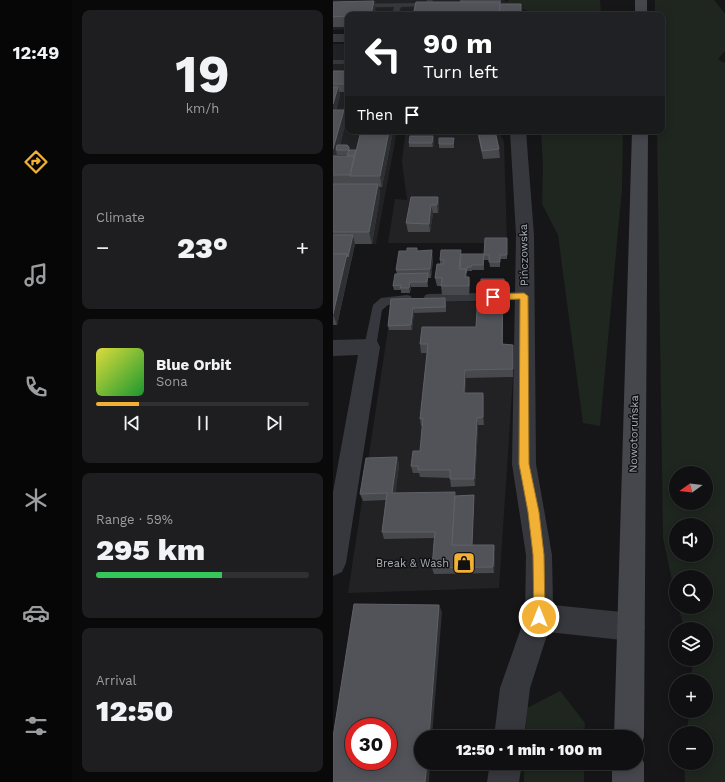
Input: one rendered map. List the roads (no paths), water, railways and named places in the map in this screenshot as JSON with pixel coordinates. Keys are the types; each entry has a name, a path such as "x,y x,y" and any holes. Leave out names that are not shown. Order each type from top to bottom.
{"main road":[{"path":"641,0 641,12"},
{"name":"Nowotoruńska","path":"629,730 640,134"},
{"path":"628,770 628,782"}],"street":[{"path":"333,38 345,38"},
{"name":"Pińczowska","path":"510,730 515,688 539,617 539,555 524,464 525,235 518,134"},
{"path":"333,348 370,347 333,562"},
{"path":"539,617 631,627"},
{"path":"503,782 505,770"}],"lane":[{"path":"333,6 429,5 430,0"},
{"path":"396,12 397,5"},
{"path":"333,62 345,62"},
{"path":"370,347 377,308 385,301 397,299 524,296"}],"place":[{"name":"Break & Wash","path":"464,563"}]}
